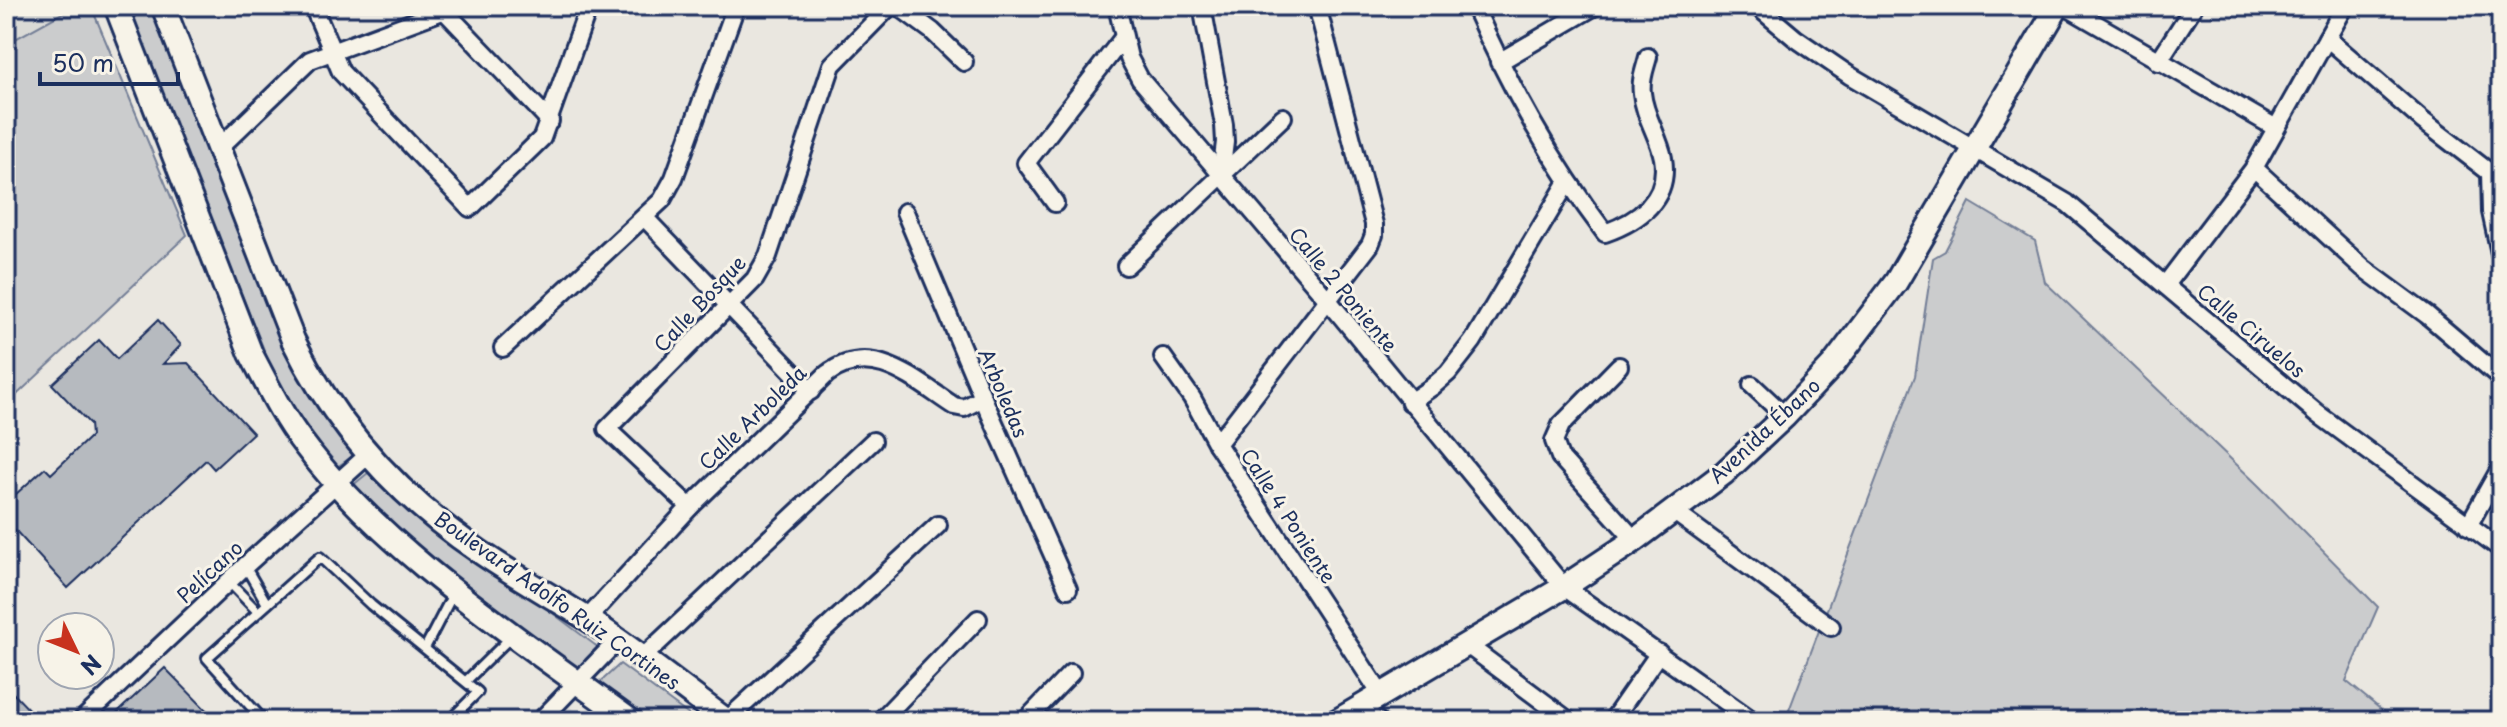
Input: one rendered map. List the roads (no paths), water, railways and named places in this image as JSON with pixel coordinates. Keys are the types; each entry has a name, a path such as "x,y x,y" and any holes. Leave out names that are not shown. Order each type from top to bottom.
{"main road":[{"path":"116,6 251,354 302,442 335,482 393,539 455,590 631,721"},
{"name":"Boulevard Adolfo Ruiz Cortines","path":"163,6 293,340 314,382 368,455 421,508 479,552 618,640 726,721"},
{"name":"Avenida Ébano","path":"1337,721 1369,714 1382,696 1564,587 1635,540 1724,473 1785,416 1833,365 1896,282 2058,6"}],"street":[{"path":"313,6 341,72 470,208 542,138 589,6"},
{"path":"503,348 662,200 674,178 736,6"},
{"name":"Calle Bosque","path":"690,507 607,429 755,279 768,256 832,65 890,6"},
{"path":"898,6 932,31 964,62"},
{"name":"Calle 2 Poniente","path":"1117,6 1129,58 1140,79 1327,299 1564,587 1753,721"},
{"path":"1202,6 1224,125 1221,175"},
{"path":"1217,444 1370,245 1374,235 1374,224 1317,6"},
{"path":"1474,6 1499,62 1567,183 1605,233 1625,226 1650,208 1659,194 1663,178 1663,158 1641,90 1648,57"},
{"path":"1499,62 1595,6"},
{"name":"Calle Ciruelos","path":"1757,6 1795,38 1849,75 2067,203 2318,414 2501,549"},
{"path":"2065,6 2276,128"},
{"path":"2158,62 2194,6"},
{"path":"2165,285 2254,168 2345,6"},
{"path":"217,150 310,60 446,8 550,121"},
{"path":"1055,203 1026,163 1123,38"},
{"path":"2327,38 2423,121 2495,176 2491,212 2501,258"},
{"path":"1126,266 1283,117"},
{"path":"2254,168 2363,268 2427,315 2501,378"},
{"path":"1410,402 1448,373 1473,341 1567,183"},
{"name":"Arboledas","path":"905,212 1068,589"},
{"path":"645,218 811,391"},
{"name":"Calle 4 Poniente","path":"1163,357 1382,696"},
{"name":"Calle Arboleda","path":"587,619 690,507 841,364 856,360 875,361 898,370 954,406 964,408 983,398"},
{"path":"1619,366 1561,425 1554,441 1560,457 1635,540"},
{"path":"1752,385 1785,416"},
{"path":"642,658 873,441"},
{"name":"Pelícano","path":"81,721 228,581 368,455"},
{"path":"2468,526 2501,467"},
{"path":"1673,511 1831,627"},
{"path":"726,721 938,525"},
{"path":"880,721 978,619"},
{"path":"540,721 618,640"},
{"path":"1466,644 1569,721"},
{"path":"1612,721 1659,653"},
{"path":"1025,721 1071,673"}],"lane":[{"path":"264,721 207,658 320,557 371,605 478,692 449,721"},
{"path":"245,566 267,604"},
{"path":"228,581 258,612"},
{"path":"425,648 455,590"},
{"path":"466,681 513,634"}]}
